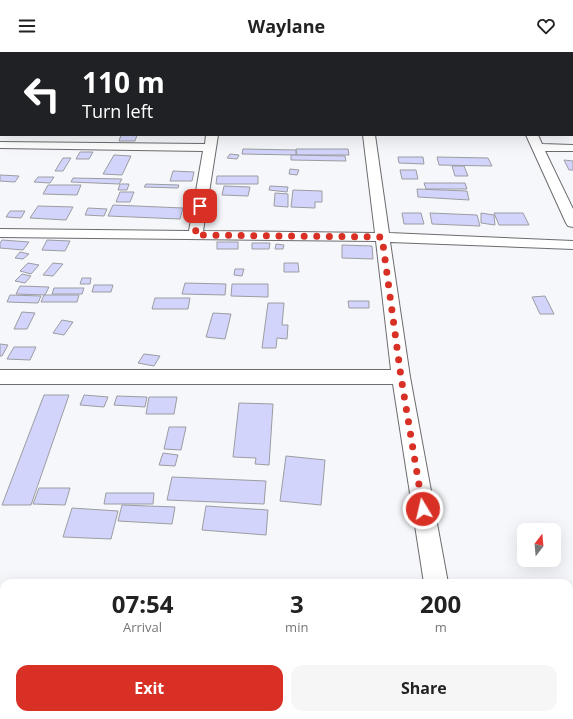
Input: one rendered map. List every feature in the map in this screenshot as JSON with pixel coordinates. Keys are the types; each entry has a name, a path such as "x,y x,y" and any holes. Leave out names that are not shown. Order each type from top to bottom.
{"street":[{"path":"13,145 19,136"},
{"path":"195,235 212,136"},
{"path":"369,136 401,377 435,579"},
{"path":"532,136 573,223"},
{"path":"0,145 209,148"},
{"path":"538,147 573,148"},
{"path":"0,232 382,237 573,245"},
{"path":"0,377 401,377"}],"building":[{"path":"121,136 137,136 135,141 119,141"},
{"path":"243,149 296,150 296,155 242,154"},
{"path":"296,149 348,149 349,155 297,155"},
{"path":"80,152 93,152 89,159 76,159"},
{"path":"230,154 239,155 237,159 227,158"},
{"path":"114,155 131,156 122,175 103,174"},
{"path":"291,155 345,156 346,161 291,160"},
{"path":"398,157 423,157 424,164 399,163"},
{"path":"437,157 488,158 492,166 439,165"},
{"path":"63,158 71,158 63,171 55,171"},
{"path":"564,160 573,161 573,170 569,170"},
{"path":"452,166 464,166 468,176 455,176"},
{"path":"290,169 299,170 297,175 289,174"},
{"path":"400,170 416,170 418,179 402,179"},
{"path":"173,171 194,172 192,181 170,181"},
{"path":"0,175 19,176 15,182 0,181"},
{"path":"217,176 258,176 258,184 216,184"},
{"path":"38,177 54,177 50,183 34,182"},
{"path":"73,178 122,179 119,184 71,182"},
{"path":"424,183 465,183 467,189 426,189"},
{"path":"120,184 129,184 127,190 118,190"},
{"path":"146,184 179,185 178,188 144,187"},
{"path":"48,185 81,185 77,195 43,194"},
{"path":"224,186 250,187 248,196 222,195"},
{"path":"270,186 288,187 287,192 269,190"},
{"path":"417,189 467,191 469,200 418,197"},
{"path":"293,190 322,191 322,202 315,202 315,208 291,207"},
{"path":"120,192 134,192 130,202 116,202"},
{"path":"275,193 288,194 288,207 274,206"},
{"path":"113,205 183,208 180,219 108,216"},
{"path":"38,206 73,207 66,220 30,218"},
{"path":"88,208 107,209 104,216 85,215"},
{"path":"10,211 25,211 21,218 6,217"},
{"path":"402,213 421,213 424,224 404,224"},
{"path":"430,213 477,215 480,226 432,224"},
{"path":"481,213 494,215 495,225 481,223"},
{"path":"494,213 523,213 529,225 499,225"},
{"path":"2,240 29,242 23,250 0,248 0,243"},
{"path":"47,240 70,241 65,251 42,250"},
{"path":"217,242 238,242 238,249 217,249"},
{"path":"252,243 270,243 269,249 252,249"},
{"path":"276,244 284,245 283,249 275,249"},
{"path":"342,245 372,246 373,259 342,258"},
{"path":"20,252 29,254 23,259 15,258"},
{"path":"28,263 39,265 31,274 20,271"},
{"path":"53,263 63,264 53,276 43,275"},
{"path":"284,263 298,263 299,272 284,272"},
{"path":"235,269 244,269 242,276 234,275"},
{"path":"22,274 31,276 25,283 15,281"},
{"path":"82,278 91,278 90,284 80,284"},
{"path":"185,283 226,284 225,295 182,294"},
{"path":"232,284 268,284 268,297 231,296"},
{"path":"94,285 113,285 111,292 92,292"},
{"path":"20,286 49,287 45,295 16,294"},
{"path":"54,288 84,288 82,294 52,294"},
{"path":"10,295 41,296 38,303 7,302"},
{"path":"44,295 79,295 77,302 41,302"},
{"path":"545,296 554,314 540,314 532,297"},
{"path":"155,298 190,298 188,309 152,309"},
{"path":"348,301 369,301 369,308 349,308"},
{"path":"268,303 284,303 282,325 288,325 287,339 277,338 276,348 262,348"},
{"path":"22,312 35,313 27,329 14,329"},
{"path":"213,313 231,314 225,339 206,337"},
{"path":"62,320 73,322 64,335 53,333"},
{"path":"0,344 8,345 2,356 0,356"},
{"path":"14,347 36,347 30,360 7,359"},
{"path":"144,354 160,356 154,366 138,363"},
{"path":"44,395 69,395 31,505 2,505"},
{"path":"84,395 108,397 104,407 80,405"},
{"path":"117,396 147,397 145,407 114,405"},
{"path":"149,397 177,397 174,414 146,414"},
{"path":"239,403 273,404 269,465 255,464 256,458 233,457"},
{"path":"169,427 186,427 181,450 164,449"},
{"path":"163,453 178,455 175,466 159,465"},
{"path":"286,456 325,460 321,505 280,501"},
{"path":"172,477 266,481 264,504 167,500"},
{"path":"39,488 70,488 65,505 33,504"},
{"path":"106,493 154,493 153,504 104,504"},
{"path":"122,505 175,507 172,524 118,521"},
{"path":"206,506 268,510 266,535 202,530"},
{"path":"72,508 118,511 111,539 63,537"}],"route":[{"path":"200,206 195,235 382,237 401,377 423,509"}]}
